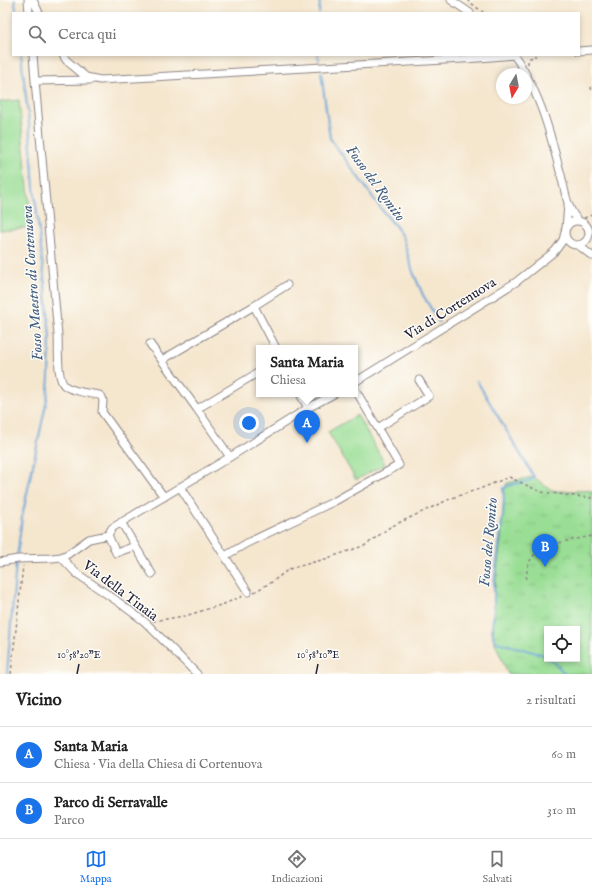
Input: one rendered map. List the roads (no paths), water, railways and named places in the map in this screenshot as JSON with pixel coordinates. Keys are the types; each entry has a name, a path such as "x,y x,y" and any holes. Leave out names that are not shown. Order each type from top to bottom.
{"street":[{"path":"28,0 29,12"},
{"path":"34,0 39,12"},
{"path":"451,0 469,12"},
{"path":"580,50 592,50"},
{"path":"33,56 58,335 60,378 62,383 72,390 99,395 102,397 102,412 164,497"},
{"path":"63,56 86,77 100,80"},
{"path":"35,81 100,80 500,56"},
{"path":"515,56 536,94 555,151 568,202 573,215 581,222 591,226 590,236 588,239 592,250"},
{"path":"568,202 565,236 570,243 588,252 592,256"},
{"path":"566,230 571,222 592,221"},
{"name":"Via di Cortenuova","path":"555,251 566,230"},
{"name":"Via di Cortenuova","path":"358,380 507,288 555,251 569,245 582,244 588,239"},
{"path":"162,360 287,285"},
{"path":"254,306 274,345"},
{"path":"150,344 230,457"},
{"path":"197,409 256,374"},
{"path":"378,428 429,396 420,380"},
{"path":"224,556 247,543 335,501 399,465 358,394"},
{"path":"302,397 310,407"},
{"path":"0,562 18,559 61,557 89,540 108,535 112,528 121,522 328,397"},
{"path":"180,487 247,594"},
{"path":"121,522 152,574"},
{"path":"108,535 116,553 135,546"},
{"name":"Via della Tinaia","path":"61,557 76,573 145,622 197,674"}],"waterway":[{"name":"Fosso Maestro di Cortenuova","path":"15,0 16,12"},
{"path":"319,12 320,0"},
{"name":"Fosso Maestro di Cortenuova","path":"17,557 22,517 47,399 50,338 21,56"},
{"path":"318,56 319,60"},
{"name":"Fosso del Romito","path":"321,72 330,138 382,210 397,228 403,239 413,272 423,295 439,322"},
{"name":"Fosso del Romito","path":"477,381 534,477 526,482 510,485 503,489 503,514 494,583 492,630 494,639 497,642 544,656"},
{"name":"Fosso Maestro di Cortenuova","path":"7,674 16,562"},
{"name":"Fosso del Romito","path":"554,662 565,674"}],"place":[{"name":"Santa Maria","path":"307,443"},
{"name":"Parco di Serravalle","path":"545,567"}]}
